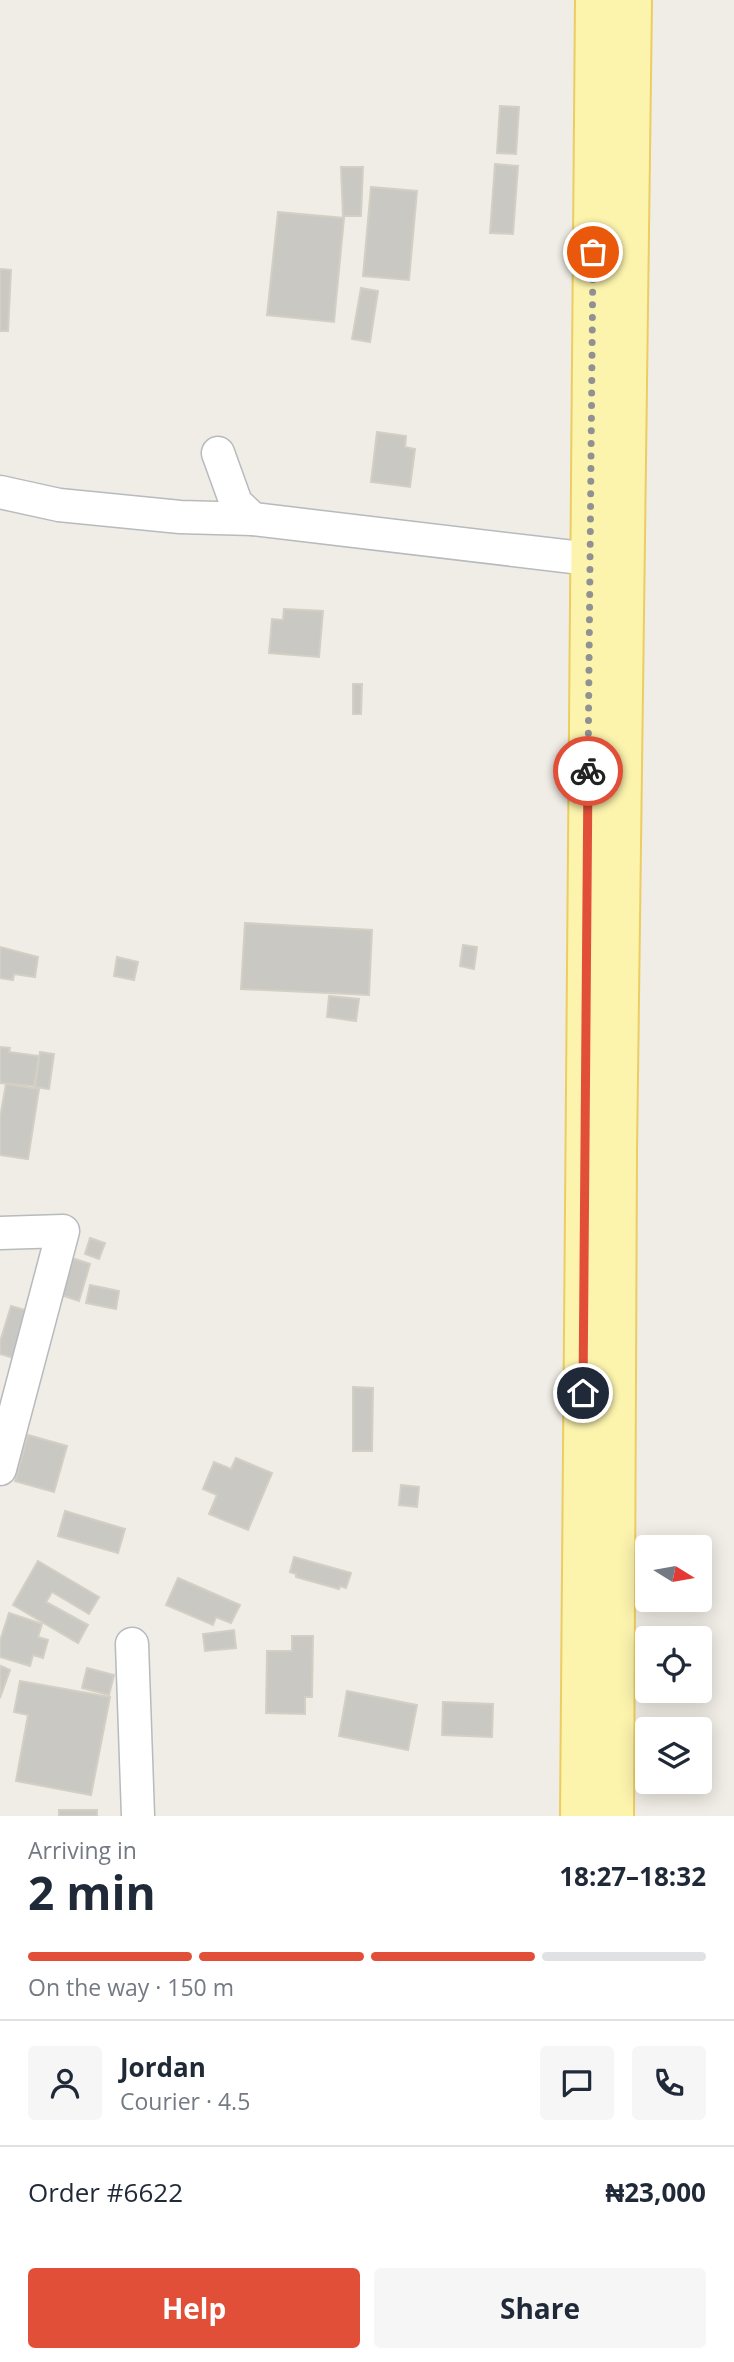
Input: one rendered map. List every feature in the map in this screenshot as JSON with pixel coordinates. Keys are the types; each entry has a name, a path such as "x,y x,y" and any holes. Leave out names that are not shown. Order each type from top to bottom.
{"main road":[{"path":"595,0 590,559 614,1816"},
{"path":"580,1816 601,1239 632,0"}],"street":[{"path":"218,453 236,503 253,519"},
{"path":"0,492 59,506 180,517 253,519 590,559"},
{"path":"0,1233 63,1231 0,1469"},
{"path":"132,1644 138,1816"}],"building":[{"path":"500,106 519,107 516,154 497,153"},
{"path":"495,164 518,166 513,234 490,233"},
{"path":"341,167 363,167 361,216 343,216"},
{"path":"371,187 417,191 409,280 363,276"},
{"path":"278,212 344,218 334,322 267,315"},
{"path":"0,269 11,270 8,331 0,331"},
{"path":"361,288 378,291 370,342 352,339"},
{"path":"377,432 406,436 405,447 415,449 410,487 371,482"},
{"path":"284,609 323,611 319,657 269,653 272,619 283,620"},
{"path":"353,684 362,684 361,714 353,714"},
{"path":"245,923 372,930 369,995 241,989"},
{"path":"463,945 477,947 474,969 460,966"},
{"path":"0,947 38,957 35,977 14,974 13,980 0,978"},
{"path":"117,957 138,962 134,980 114,976"},
{"path":"329,996 359,999 356,1021 327,1017"},
{"path":"0,1047 10,1048 9,1052 39,1056 34,1086 0,1083"},
{"path":"40,1052 54,1054 49,1089 35,1087"},
{"path":"6,1084 39,1089 28,1159 0,1155 0,1118"},
{"path":"90,1238 105,1243 99,1259 85,1254"},
{"path":"72,1258 90,1264 79,1301 61,1295"},
{"path":"90,1285 119,1291 116,1309 86,1303"},
{"path":"11,1306 28,1311 14,1358 0,1354 0,1342"},
{"path":"353,1387 373,1388 372,1451 353,1451"},
{"path":"28,1435 67,1446 54,1492 15,1481"},
{"path":"236,1458 272,1473 248,1530 209,1514 217,1495 203,1489 214,1462 231,1469"},
{"path":"401,1485 419,1487 417,1507 399,1505"},
{"path":"65,1511 125,1529 118,1553 58,1536"},
{"path":"294,1557 351,1573 346,1588 340,1586 339,1589 296,1577 296,1574 290,1572"},
{"path":"38,1561 99,1597 89,1614 52,1592 46,1602 88,1625 78,1643 13,1605"},
{"path":"178,1578 240,1605 231,1623 216,1617 213,1625 166,1605"},
{"path":"9,1613 42,1624 38,1637 48,1640 43,1658 33,1655 30,1666 0,1657 0,1641"},
{"path":"234,1630 236,1648 205,1651 203,1634"},
{"path":"292,1636 313,1636 312,1697 305,1697 305,1714 266,1713 267,1651 292,1651"},
{"path":"1,1666 10,1670 0,1698 0,1670"},
{"path":"87,1668 114,1675 109,1695 82,1688"},
{"path":"20,1681 110,1697 91,1795 16,1781 28,1715 14,1712"},
{"path":"347,1691 417,1705 408,1750 339,1736"},
{"path":"443,1702 493,1704 492,1737 442,1735"},
{"path":"59,1810 97,1810 97,1816 59,1816"}],"way so far":[{"path":"588,771 593,252"}],"route":[{"path":"583,1393 588,771"}]}
